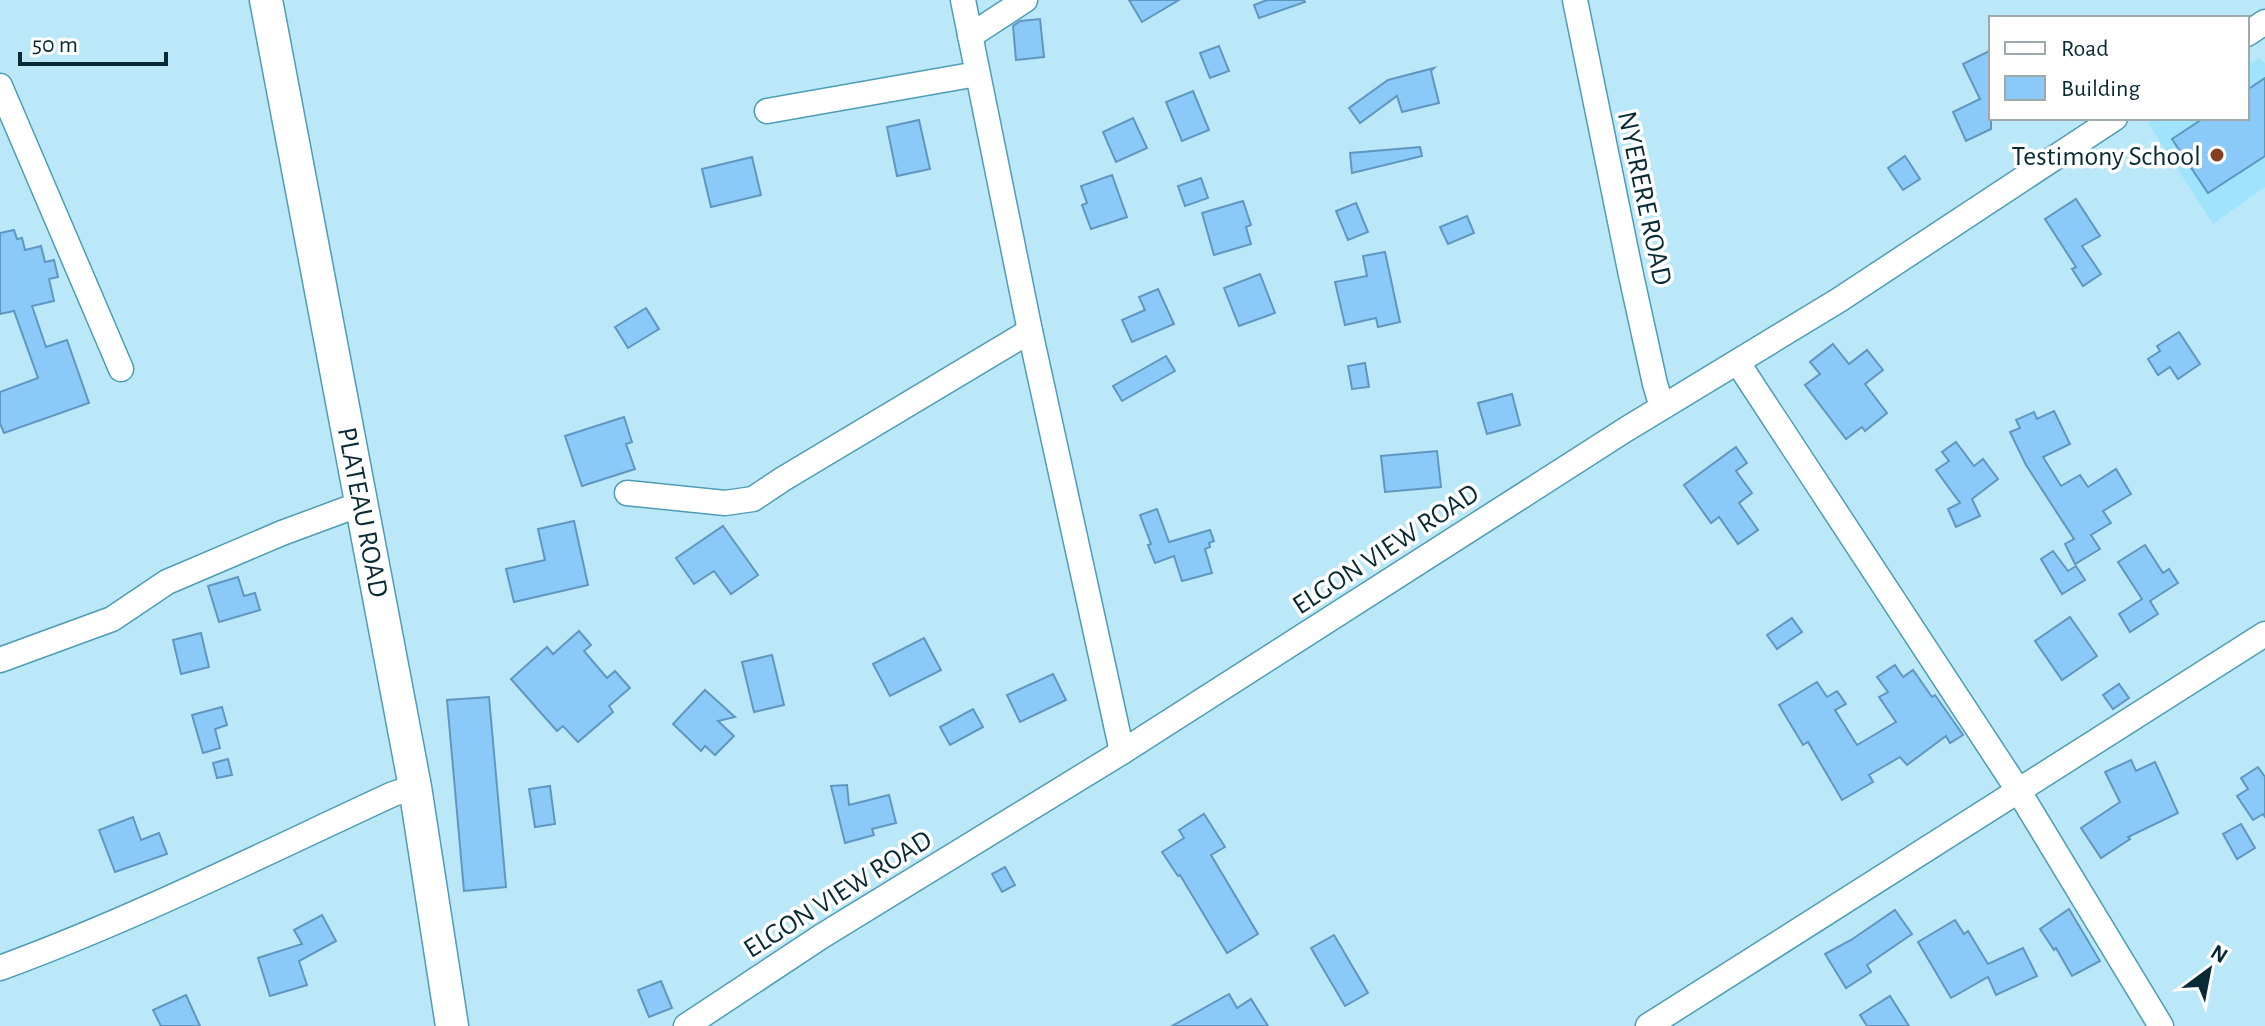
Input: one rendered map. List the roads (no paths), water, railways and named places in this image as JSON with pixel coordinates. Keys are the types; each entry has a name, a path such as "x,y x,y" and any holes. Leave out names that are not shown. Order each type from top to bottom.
{"street":[{"name":"PLATEAU ROAD","path":"266,0 415,787 452,1026"},
{"path":"963,0 1030,331 1122,752"},
{"path":"970,36 1025,0"},
{"name":"NYERERE ROAD","path":"1575,0 1640,316 1662,407"},
{"path":"767,111 977,74"},
{"path":"0,86 121,369"},
{"name":"ELGON VIEW ROAD","path":"694,1024 822,936 1122,752 1662,407 1839,300 2112,120"},
{"path":"627,493 725,503 753,499 1030,331"},
{"path":"1738,363 2018,790 2161,1026"},
{"path":"0,660 112,619 167,582 282,533 363,503"},
{"path":"1648,1026 2265,634"},
{"path":"0,968 51,949 393,794 415,787"}],"place":[{"name":"Testimony School","path":"2217,155"}]}
